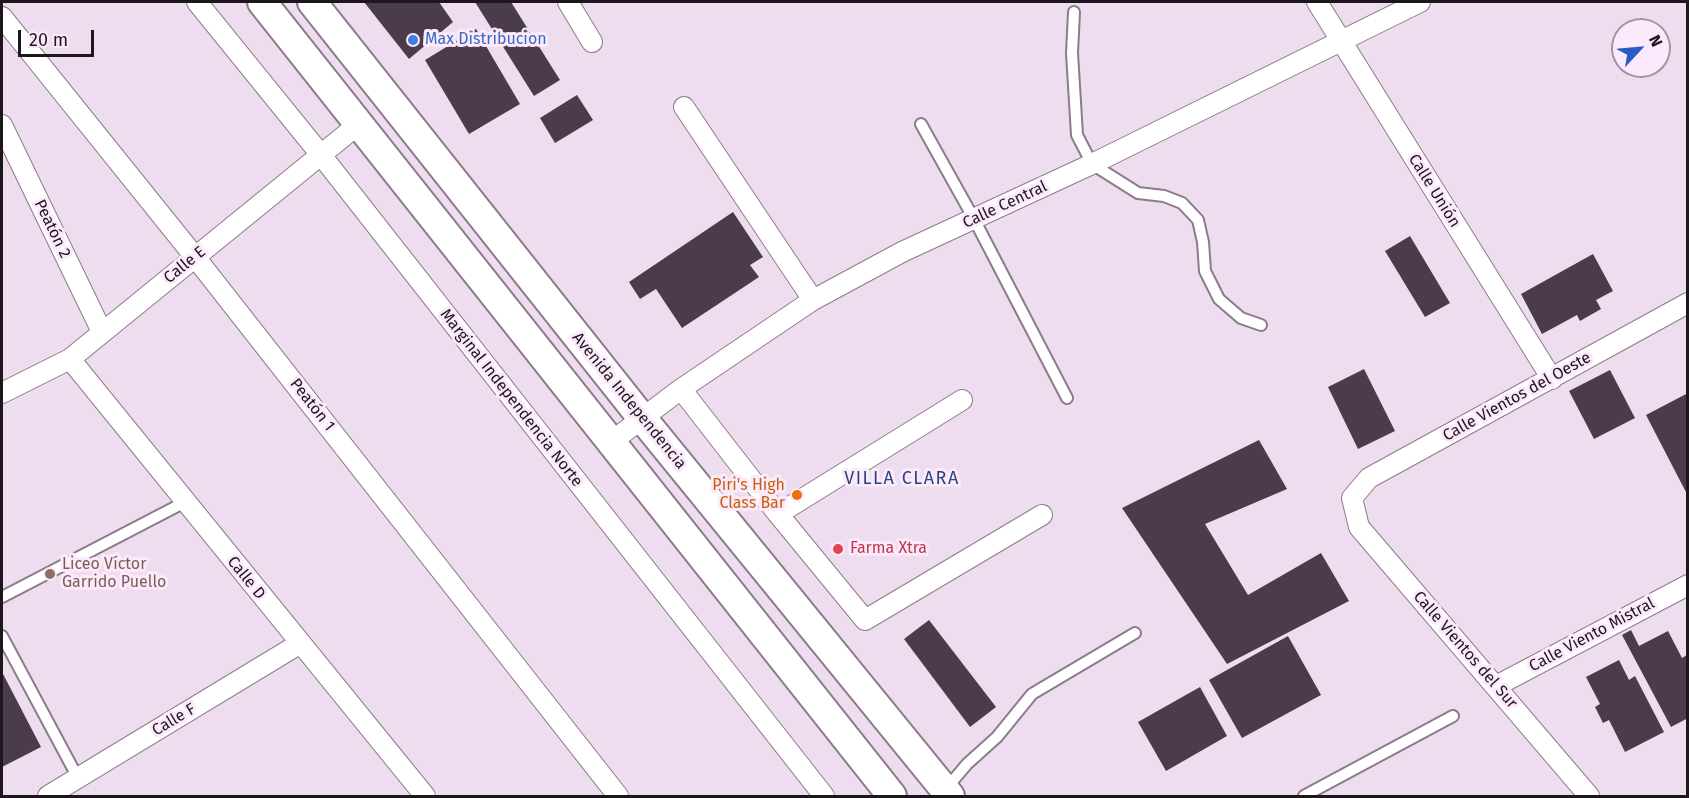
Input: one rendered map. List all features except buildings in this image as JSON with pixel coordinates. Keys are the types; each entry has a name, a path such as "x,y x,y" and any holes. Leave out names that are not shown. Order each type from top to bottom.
{"main road":[{"path":"262,2 892,796"},
{"name":"Avenida Independencia","path":"312,2 642,418 947,794"}],"street":[{"name":"Marginal Independencia Norte","path":"197,2 321,155 824,796"},
{"path":"568,2 592,42"},
{"name":"Calle Unión","path":"1317,2 1552,379"},
{"name":"Calle Central","path":"611,442 681,389 813,300 902,252 1092,165 1420,2"},
{"name":"Peatón 1","path":"2,17 195,257 618,796"},
{"path":"684,106 813,300"},
{"name":"Calle E","path":"2,393 70,359 360,123"},
{"name":"Peatón 2","path":"2,125 102,332"},
{"name":"Calle Vientos del Oeste","path":"1352,498 1369,477 1688,303"},
{"name":"Calle D","path":"70,359 299,644 425,796"},
{"path":"681,389 778,514 865,620 1042,515"},
{"path":"778,514 962,400"},
{"name":"Calle Vientos del Sur","path":"1352,498 1359,527 1589,796"},
{"name":"Calle Viento Mistral","path":"1496,686 1688,585"},
{"name":"Calle F","path":"48,796 299,644"}],"lane":[{"path":"1074,12 1072,53 1077,135 1092,165 1138,193 1164,195 1182,203 1198,220 1203,242 1205,271 1219,299 1241,318 1260,325"},
{"path":"921,124 974,219 1067,398"},
{"path":"2,597 185,502"},
{"path":"947,794 967,764 997,737 1032,694 1135,633"},
{"path":"2,636 78,778"},
{"path":"1304,796 1453,716"}],"place":[{"name":"Max Distribucion","path":"413,40"},
{"name":"Piri's High Class Bar","path":"797,495"},
{"name":"Farma Xtra","path":"838,549"},
{"name":"Liceo Víctor Garrido Puello","path":"50,574"}],"district":[{"name":"VILLA CLARA","path":"902,479"}]}
